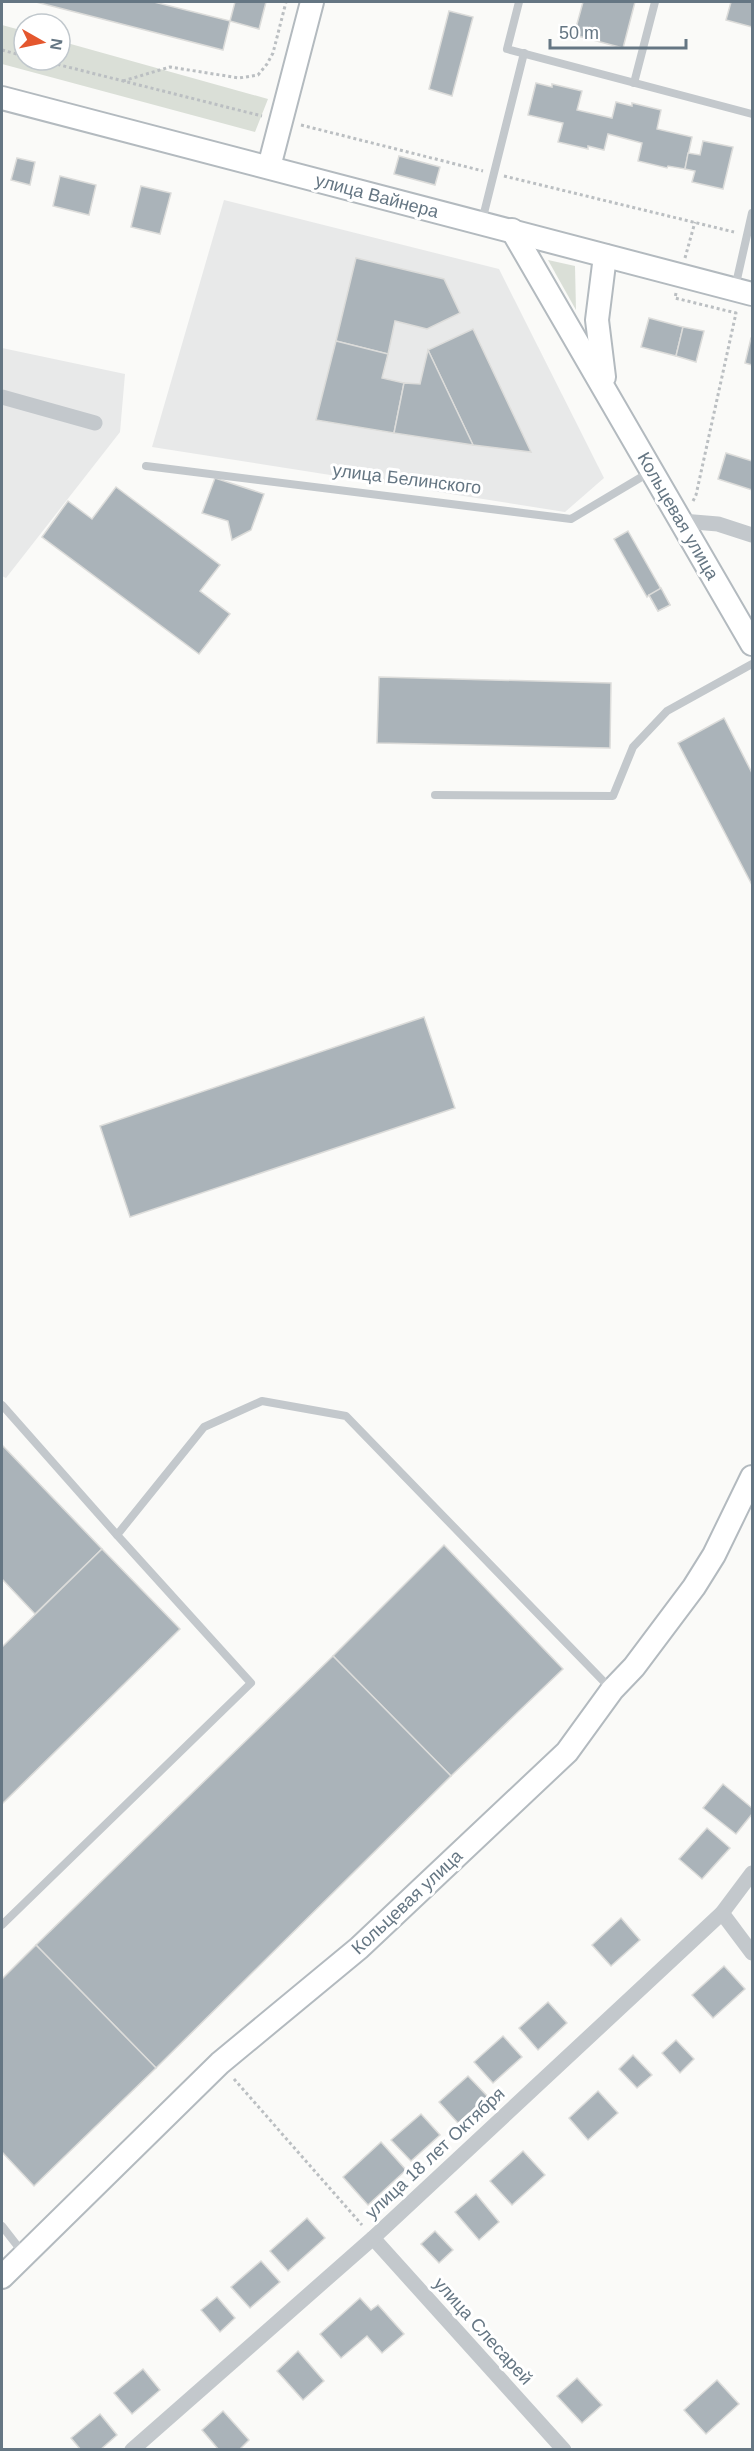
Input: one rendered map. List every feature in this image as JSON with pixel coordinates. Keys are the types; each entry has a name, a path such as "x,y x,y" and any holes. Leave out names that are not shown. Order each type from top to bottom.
{"street":[{"path":"269,167 312,2"},
{"name":"улица Вайнера","path":"2,98 744,291"},
{"name":"Кольцевая улица","path":"512,230 682,521 706,567 753,644"},
{"name":"Кольцевая улица","path":"605,256 597,321 605,388"},
{"path":"2,398 95,423"},
{"path":"682,521 718,524 753,535"},
{"name":"Кольцевая улица","path":"2,2277 220,2063 359,1948 567,1752 612,1690 634,1667 694,1587 714,1555 753,1477"},
{"name":"улица 18 лет Октября","path":"132,2450 373,2238 722,1913 753,1873"},
{"path":"722,1913 753,1953"},
{"name":"улица Слесарей","path":"373,2238 564,2450"}],"lane":[{"path":"519,2 507,49 753,114"},
{"path":"634,83 655,2"},
{"path":"482,222 524,53"},
{"path":"744,291 753,213"},
{"name":"улица Белинского","path":"146,466 571,519 651,471"},
{"path":"435,795 613,796 633,747 667,711 753,664"},
{"path":"117,1535 204,1427 262,1401 345,1416 612,1690"},
{"path":"2,1405 250,1683 2,1925"},
{"path":"2,2226 24,2254"}],"path":[{"path":"121,81 171,67 239,78 258,75 273,53 286,2"},
{"path":"72,68 750,236"},
{"path":"682,521 696,495 736,313 675,298 695,222"},
{"path":"220,2063 373,2238"}],"shaded area":[{"path":"2,25 12,28 12,67 2,64"},
{"path":"72,44 268,99 255,132 32,72 72,72"},
{"path":"224,200 499,269 604,478 565,512 152,447"},
{"path":"548,260 575,266 576,310"},
{"path":"2,348 125,374 120,432 6,578 2,576"}],"building":[{"path":"36,2 154,2 230,21 223,50"},
{"path":"235,2 266,2 259,29 230,21"},
{"path":"583,2 635,2 623,48 574,35"},
{"path":"731,2 752,2 752,27 726,20"},
{"path":"449,11 473,17 452,96 429,89"},
{"path":"536,83 582,91 577,110 612,118 616,102 632,106 632,103 661,110 657,129 692,137 685,169 668,166 667,168 638,161 642,143 608,134 604,150 558,142 563,123 528,115"},
{"path":"703,141 733,147 723,189 692,182 695,171 685,169 688,153 700,155"},
{"path":"399,156 440,167 435,185 394,174"},
{"path":"17,158 35,162 30,185 11,180"},
{"path":"60,176 96,185 89,215 53,206"},
{"path":"141,186 171,193 160,234 131,227"},
{"path":"356,258 444,279 460,313 427,329 395,321 388,354 336,341"},
{"path":"649,318 683,327 676,356 641,347"},
{"path":"683,327 704,331 696,362 676,356"},
{"path":"473,329 531,452 473,445 428,350"},
{"path":"752,338 752,365 745,363"},
{"path":"336,341 388,354 382,378 404,383 394,433 316,420"},
{"path":"428,350 473,445 394,433 404,383 420,384"},
{"path":"726,453 752,461 752,490 718,479"},
{"path":"215,478 264,494 251,530 232,540 228,521 202,513"},
{"path":"116,487 220,565 200,591 230,614 199,654 42,537 68,501 92,519"},
{"path":"628,531 670,605 658,611 649,595 647,597 614,539"},
{"path":"661,588 670,605 658,611 649,595"},
{"path":"379,677 611,683 610,748 377,743"},
{"path":"724,718 752,773 752,885 678,743"},
{"path":"424,1017 455,1108 130,1217 100,1126"},
{"path":"2,1445 102,1549 35,1614 2,1579"},
{"path":"444,1545 563,1669 451,1776 333,1656"},
{"path":"102,1549 180,1629 2,1804 2,1647"},
{"path":"333,1656 451,1776 156,2068 36,1945"},
{"path":"723,1784 752,1808 752,1814 736,1834 703,1808"},
{"path":"707,1828 730,1848 702,1879 679,1859"},
{"path":"621,1918 640,1940 611,1966 592,1945"},
{"path":"36,1945 156,2068 34,2186 2,2152 2,1979"},
{"path":"724,1966 745,1989 713,2018 692,1995"},
{"path":"548,2002 567,2023 538,2050 519,2028"},
{"path":"503,2036 522,2057 493,2083 474,2062"},
{"path":"676,2040 694,2059 680,2073 662,2053"},
{"path":"633,2055 652,2075 637,2088 619,2069"},
{"path":"468,2076 488,2097 458,2123 439,2102"},
{"path":"598,2091 618,2113 588,2140 569,2118"},
{"path":"421,2114 440,2135 411,2161 391,2140"},
{"path":"381,2142 406,2170 368,2205 343,2177"},
{"path":"523,2151 545,2175 512,2205 490,2181"},
{"path":"476,2194 499,2222 479,2240 455,2212"},
{"path":"307,2218 325,2238 288,2271 270,2251"},
{"path":"435,2231 453,2250 439,2263 421,2244"},
{"path":"261,2261 280,2282 250,2308 231,2287"},
{"path":"217,2297 235,2318 220,2332 201,2310"},
{"path":"360,2298 371,2310 378,2305 404,2334 382,2353 367,2336 341,2358 320,2334"},
{"path":"298,2351 324,2381 303,2400 277,2371"},
{"path":"143,2369 160,2390 132,2414 114,2393"},
{"path":"577,2378 602,2405 582,2423 557,2396"},
{"path":"717,2380 739,2404 706,2434 684,2410"},
{"path":"223,2411 249,2440 239,2450 219,2450 202,2430"},
{"path":"100,2414 117,2435 100,2450 81,2450 71,2438"}]}
